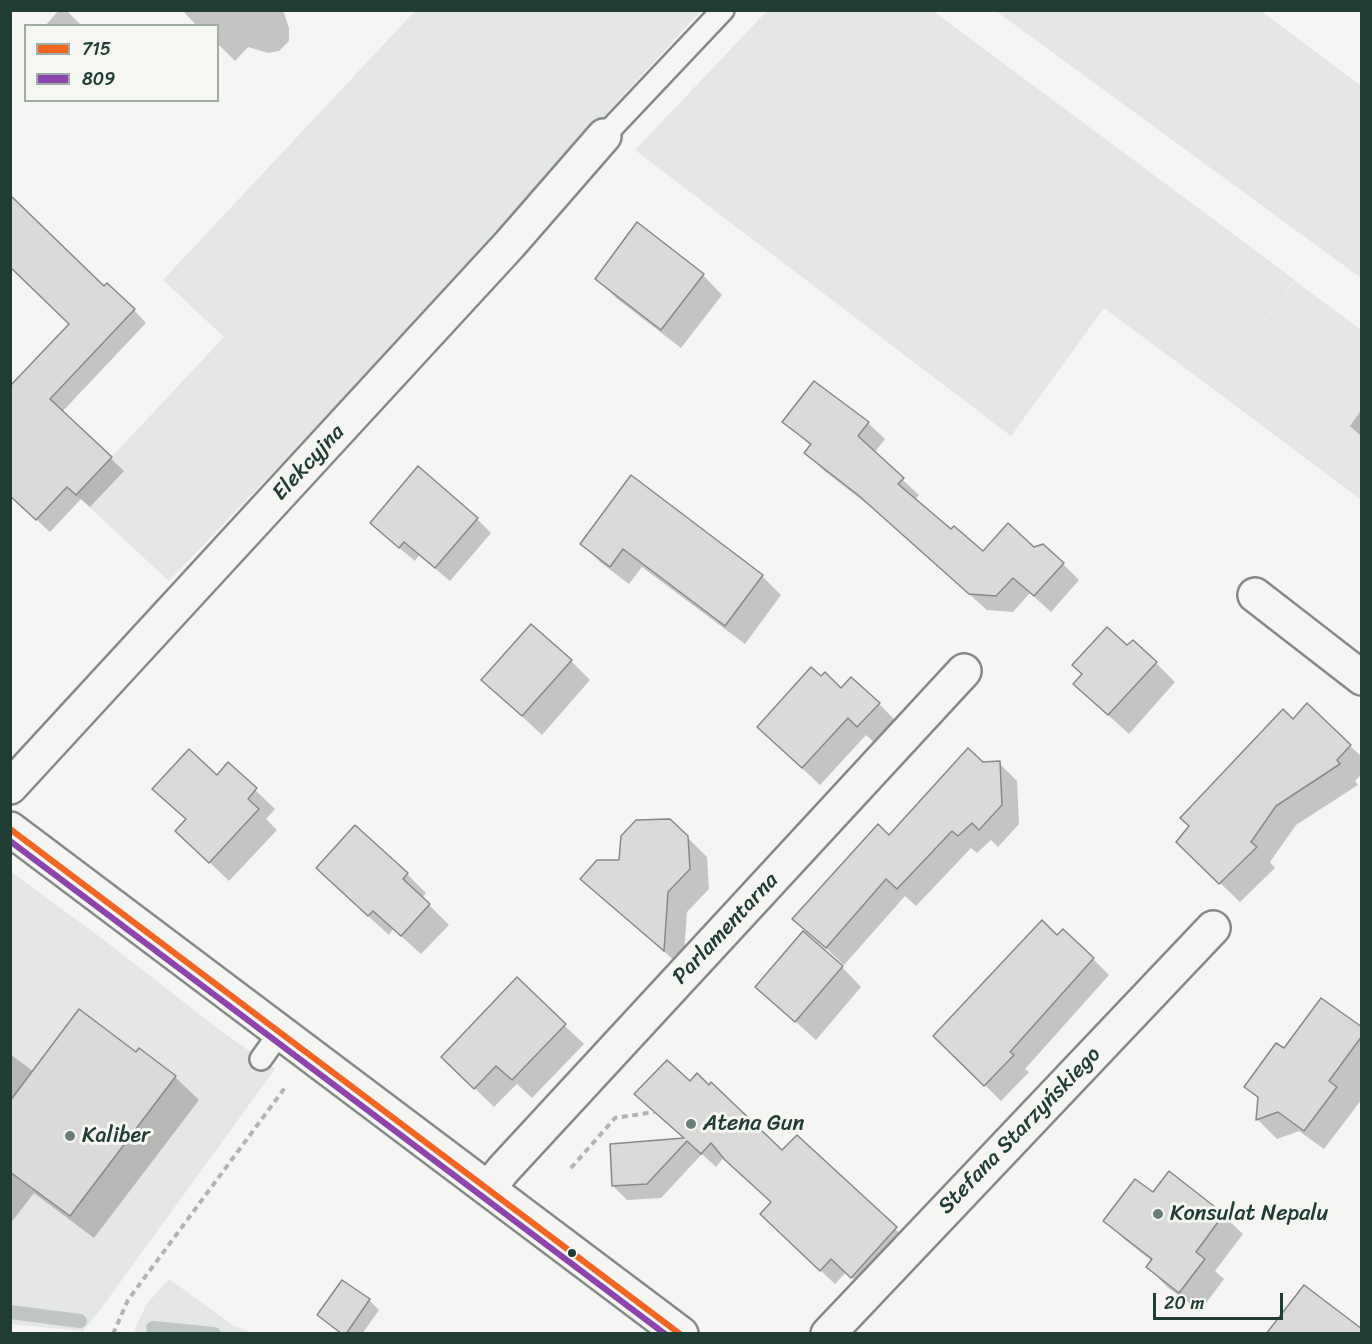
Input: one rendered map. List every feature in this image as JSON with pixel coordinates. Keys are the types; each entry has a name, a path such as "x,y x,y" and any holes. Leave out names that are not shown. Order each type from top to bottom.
{"street":[{"name":"Elekcyjna","path":"10,787 510,244 604,136"},
{"path":"1255,595 1362,678"},
{"name":"Parlamentarna","path":"489,1188 503,1170 964,671"},
{"path":"10,829 311,1053 681,1334"},
{"name":"Stefana Starzyńskiego","path":"828,1334 1213,928"}],"lane":[{"path":"604,136 723,10"},
{"path":"261,1059 281,1031"}],"path":[{"path":"113,1334 128,1300 311,1053"},
{"path":"571,1168 615,1118 654,1112"}],"shaded area":[{"path":"415,11 701,11 498,231 465,271 169,581 76,495 224,337 163,280"},
{"path":"767,11 933,11 1295,280 1213,389 1104,308 1011,436 635,150"},
{"path":"996,11 1261,11 1361,86 1361,278"},
{"path":"1295,281 1361,330 1361,500 1213,389"},
{"path":"10,871 104,940 221,1031 275,1069 100,1310 11,1297"},
{"path":"169,1279 234,1326 253,1333 133,1333 146,1305"},
{"path":"10,1297 100,1310 83,1331 85,1333 11,1324"}],"building":[{"path":"10,195 104,286 107,283 135,309 50,399 112,457 76,495 67,487 36,520 10,496 10,386 69,324 10,267"},
{"path":"637,222 704,274 661,330 595,279"},
{"path":"814,381 869,422 858,436 904,478 898,484 951,529 954,526 983,551 1008,523 1034,547 1043,544 1064,563 1034,596 1013,578 996,596 969,594 858,495 804,453 811,444 782,422"},
{"path":"418,466 478,518 435,568 404,542 399,548 370,523"},
{"path":"631,475 763,575 725,626 623,549 610,567 580,544"},
{"path":"531,624 572,660 522,716 481,680"},
{"path":"1107,627 1127,645 1133,640 1157,662 1108,715 1073,684 1082,674 1072,665"},
{"path":"811,667 821,676 825,672 841,688 851,677 880,703 857,727 848,718 802,768 757,727"},
{"path":"1307,703 1351,745 1337,760 1340,764 1276,806 1251,842 1257,847 1219,884 1176,842 1189,826 1180,818 1283,709 1293,719"},
{"path":"968,748 983,762 1000,761 1002,805 979,830 972,823 958,836 952,831 897,889 886,879 826,948 792,919 878,824 889,835"},
{"path":"189,749 217,775 228,762 257,788 248,799 259,809 209,863 175,831 186,819 152,789"},
{"path":"670,819 688,836 690,869 668,892 664,951 580,879 597,860 619,860 621,836 636,820"},
{"path":"355,825 408,873 403,879 430,904 401,936 373,911 368,916 316,868"},
{"path":"1042,920 1057,935 1063,929 1094,958 1010,1052 1014,1055 984,1086 933,1036"},
{"path":"803,931 843,966 795,1022 755,987"},
{"path":"517,977 566,1024 512,1080 496,1066 474,1089 441,1057"},
{"path":"1321,998 1362,1027 1362,1036 1329,1081 1337,1087 1304,1131 1278,1112 1256,1120 1258,1097 1244,1087 1276,1043 1284,1048"},
{"name":"Kaliber","path":"79,1009 136,1052 139,1048 176,1076 70,1216 10,1172 10,1101"},
{"path":"667,1060 690,1081 697,1073 709,1085 711,1082 782,1150 797,1135 897,1227 851,1278 831,1259 820,1271 760,1214 771,1202 725,1160 711,1143 701,1154 687,1141 647,1184 612,1186 610,1144 684,1138 634,1094"},
{"path":"1169,1171 1224,1214 1196,1252 1205,1259 1179,1293 1146,1267 1152,1259 1103,1221 1135,1179 1153,1192"},
{"path":"342,1280 370,1299 346,1334 342,1334 317,1315"},
{"path":"1304,1285 1362,1329 1362,1334 1266,1334"}],"waterway":[{"path":"10,1312 80,1321"},
{"path":"153,1328 214,1334"}],"transit line":[{"name":"715","path":"10,829 680,1334"},
{"name":"809","path":"10,841 665,1334"}],"place":[{"name":"Atena Gun","path":"691,1124"},
{"name":"Kaliber","path":"70,1136"},
{"name":"Konsulat Nepalu","path":"1158,1214"}]}
